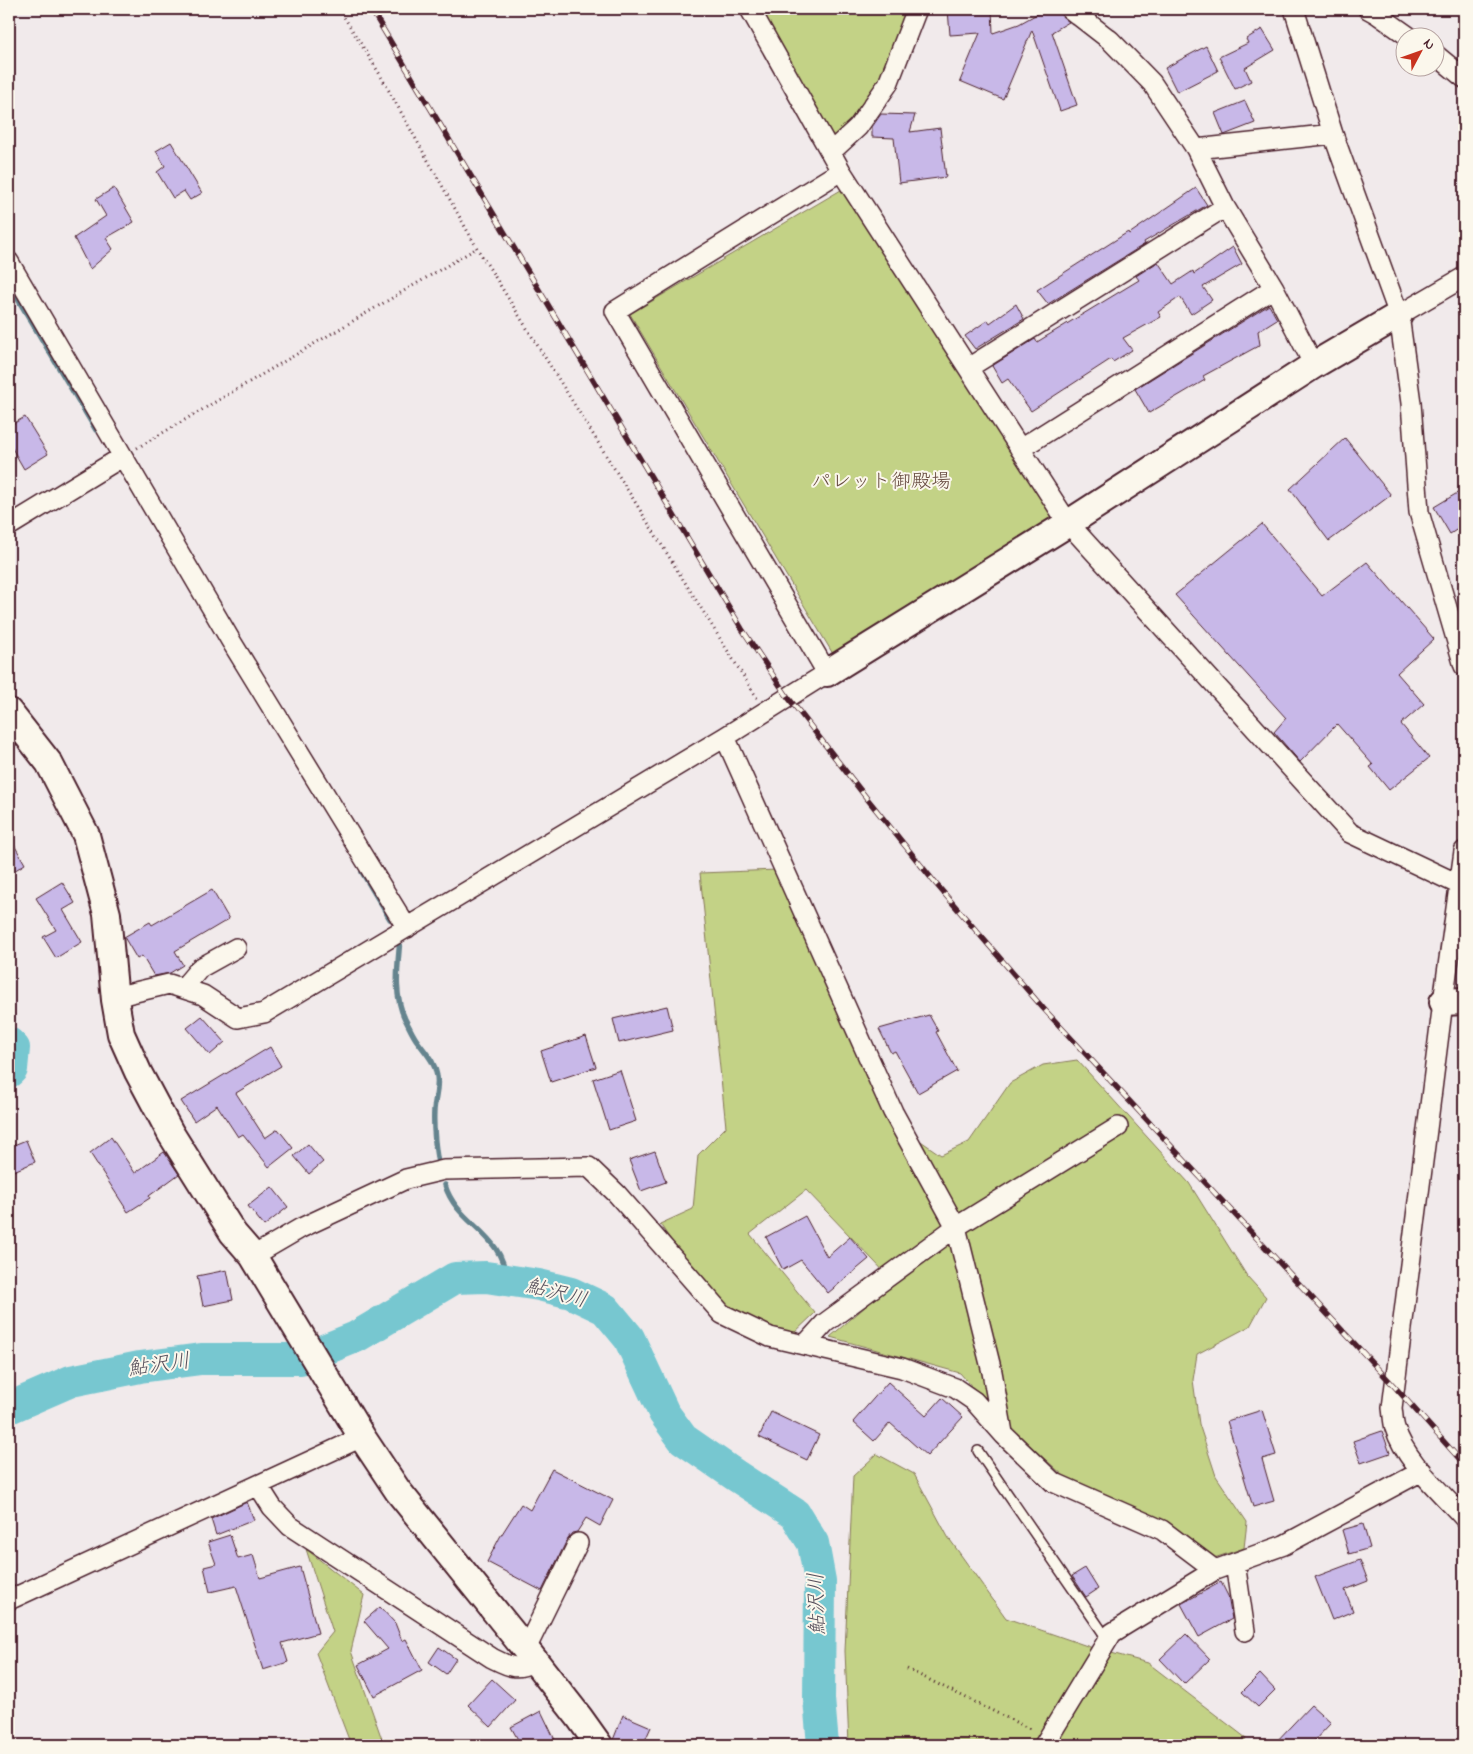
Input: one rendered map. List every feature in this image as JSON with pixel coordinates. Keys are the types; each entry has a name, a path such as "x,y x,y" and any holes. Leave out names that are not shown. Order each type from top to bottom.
{"street":[{"path":"750,9 841,171 1068,523 1350,832 1460,885"},
{"path":"831,152 858,127 888,84 917,9"},
{"path":"1070,9 1110,40 1152,82 1196,150 1225,207 1274,288 1314,365"},
{"path":"1294,9 1333,134 1399,315 1411,403 1419,512 1464,666"},
{"path":"1368,9 1393,15 1403,28"},
{"path":"1446,63 1464,78"},
{"path":"1196,150 1333,134"},
{"path":"827,673 615,311 841,171"},
{"path":"968,368 1225,207"},
{"path":"9,262 231,641 407,928"},
{"path":"115,1000 127,994 169,984 203,995 238,1018 264,1013 725,737 1068,523 1314,365 1464,277"},
{"path":"1020,449 1274,288"},
{"path":"9,526 122,457"},
{"path":"9,712 49,763 86,835 107,914 115,1000 121,1034 161,1116 233,1233 253,1256 302,1340 398,1491 530,1655 599,1745"},
{"path":"725,737 893,1112 956,1227 992,1372 1004,1436"},
{"path":"1464,851 1460,885 1454,1001 1392,1408 1395,1427 1405,1448 1422,1471 1464,1518"},
{"path":"183,988 200,968 236,948"},
{"path":"805,1345 825,1323 956,1227 1118,1127"},
{"path":"253,1256 301,1228 406,1179 444,1170 590,1167 618,1194 722,1314 770,1337 902,1368 955,1388 974,1401 1004,1436 1053,1482 1162,1530 1215,1570"},
{"path":"9,1600 362,1437"},
{"path":"1046,1742 1112,1633 1215,1570 1284,1545 1422,1471"},
{"path":"258,1486 272,1507 290,1526 492,1658 512,1668 525,1666 578,1543"},
{"path":"1235,1563 1245,1631"}],"lane":[{"path":"978,1451 1108,1640"}],"path":[{"path":"339,9 379,73 477,248 765,712"},
{"path":"122,457 477,248"},
{"path":"907,1669 1046,1742"},
{"path":"1455,1745 1464,1737"}],"green space":[{"path":"750,9 916,9 875,102 831,152"},
{"name":"パレット御殿場","path":"841,190 1064,526 842,669 630,314"},
{"path":"777,870 854,1041 883,1115 941,1155 969,1142 1010,1083 1043,1065 1077,1060 1189,1183 1247,1276 1266,1297 1250,1326 1197,1354 1193,1380 1199,1424 1216,1476 1247,1522 1244,1548 1214,1558 1073,1484 1001,1420 960,1373 830,1337 894,1282 806,1190 750,1234 815,1313 792,1335 713,1303 660,1224 693,1209 698,1155 726,1127 700,873"},
{"path":"877,1454 914,1474 948,1537 1006,1618 1093,1648 1148,1663 1246,1738 1243,1745 849,1745 845,1651 853,1476"},
{"path":"306,1549 364,1595 351,1651 384,1745 351,1745 316,1653 333,1632"}],"building":[{"path":"948,9 992,9 993,33 1019,24 1046,9 1059,9 1060,14 1069,22 1052,32 1077,105 1060,111 1032,30 1003,99 960,81 980,33 950,35"},
{"path":"1262,29 1275,50 1245,68 1251,81 1235,89 1219,57 1248,43 1246,39"},
{"path":"1206,46 1218,71 1177,92 1165,68"},
{"path":"1245,101 1255,123 1224,135 1215,113"},
{"path":"881,114 915,115 910,132 940,128 946,177 899,183 894,138 872,137 872,127"},
{"path":"171,142 202,193 190,200 184,191 173,198 157,172 165,166 156,151"},
{"path":"114,188 134,222 106,238 113,249 90,269 74,238 106,216 96,199"},
{"path":"1196,188 1207,205 1144,242 1145,244 1048,304 1037,290 1128,232 1129,234"},
{"path":"1233,247 1242,264 1203,287 1212,300 1191,314 1180,297 1158,312 1161,317 1123,338 1132,350 1113,362 1111,359 1031,411 1008,379 1002,383 992,366 1035,339 1037,342 1139,280 1136,276 1158,262 1173,284 1193,271 1194,274"},
{"path":"1016,304 1024,319 975,349 965,336 988,320 990,323"},
{"path":"1269,305 1277,319 1258,331 1260,345 1203,376 1205,380 1149,413 1135,389"},
{"path":"25,417 48,454 24,469 9,443 9,426"},
{"path":"1345,438 1391,495 1329,541 1290,489"},
{"path":"1464,489 1464,525 1450,534 1434,507"},
{"path":"1262,524 1322,596 1367,562 1434,639 1397,673 1424,704 1401,724 1429,758 1389,790 1370,767 1373,765 1337,724 1300,762 1274,732 1286,718 1175,595"},
{"path":"9,836 25,864 9,874"},
{"path":"62,882 75,903 63,910 82,942 56,958 43,937 56,930 36,898"},
{"path":"212,890 229,919 175,951 183,965 170,973 154,976 142,956 137,959 124,937 150,922 152,925"},
{"path":"667,1006 673,1030 619,1043 613,1019"},
{"path":"929,1015 957,1071 918,1093 895,1051 891,1053 879,1029"},
{"path":"202,1016 225,1042 210,1055 187,1028"},
{"path":"586,1036 596,1067 551,1082 541,1051"},
{"path":"270,1047 281,1066 236,1093 265,1138 278,1129 293,1148 269,1167 243,1134 238,1137 217,1105 194,1121 181,1101"},
{"path":"620,1070 636,1121 609,1130 593,1079"},
{"path":"111,1137 135,1173 164,1152 179,1174 149,1196 150,1198 128,1212 90,1153"},
{"path":"26,1140 35,1162 9,1173 9,1147"},
{"path":"308,1144 323,1162 309,1174 294,1156"},
{"path":"655,1151 666,1182 641,1191 629,1160"},
{"path":"272,1187 288,1207 264,1226 248,1206"},
{"path":"805,1216 827,1257 850,1237 869,1259 828,1293 801,1260 783,1270 766,1237"},
{"path":"227,1270 233,1300 203,1306 197,1276"},
{"path":"888,1382 926,1416 942,1398 963,1417 927,1456 890,1423 874,1441 853,1422"},
{"path":"1262,1410 1276,1455 1262,1459 1274,1501 1253,1507 1227,1421"},
{"path":"771,1412 819,1435 807,1460 759,1437"},
{"path":"1382,1431 1390,1453 1361,1463 1353,1441"},
{"path":"552,1469 613,1500 600,1526 586,1518 577,1532 572,1533 568,1538 542,1591 487,1562 521,1504 530,1510"},
{"path":"247,1502 254,1520 216,1535 211,1519"},
{"path":"1363,1524 1370,1548 1349,1554 1342,1530"},
{"path":"230,1535 238,1559 253,1555 260,1578 300,1567 318,1633 282,1643 288,1662 263,1670 236,1586 210,1592 204,1567 216,1564 208,1542"},
{"path":"1360,1560 1368,1581 1345,1590 1353,1611 1332,1620 1315,1577"},
{"path":"1085,1568 1098,1589 1086,1597 1072,1576"},
{"path":"1221,1582 1228,1596 1232,1619 1199,1637 1181,1604"},
{"path":"380,1607 395,1623 402,1641 406,1639 422,1670 374,1696 358,1665 388,1649 364,1621"},
{"path":"1186,1634 1210,1659 1184,1684 1160,1659"},
{"path":"439,1647 456,1659 446,1674 429,1662"},
{"path":"1260,1674 1275,1690 1258,1707 1242,1692"},
{"path":"492,1679 515,1700 491,1727 468,1705"},
{"path":"1311,1705 1331,1723 1310,1745 1273,1745"},
{"path":"541,1711 555,1740 545,1745 521,1745 511,1727"},
{"path":"623,1715 651,1727 643,1745 621,1745 613,1742"}],"waterway":[{"path":"9,284 96,430"},
{"path":"362,872 390,919"},
{"path":"400,939 397,979 401,1009 414,1037 432,1062 437,1076 438,1085 434,1124 438,1164"},
{"name":"鮎沢川","path":"9,1043 14,1048 12,1069 9,1072"},
{"path":"445,1185 451,1199 459,1210 489,1240 497,1251 503,1264 506,1280"},
{"name":"鮎沢川","path":"9,1408 71,1381 140,1367 201,1359 301,1359 356,1337 455,1278 486,1277 539,1285 571,1293 605,1309 629,1338 664,1413 683,1439 795,1514 813,1543 820,1581 819,1699 823,1745"}],"railway":[{"path":"371,9 742,629 787,696 936,884 1043,1008 1464,1464"}]}
